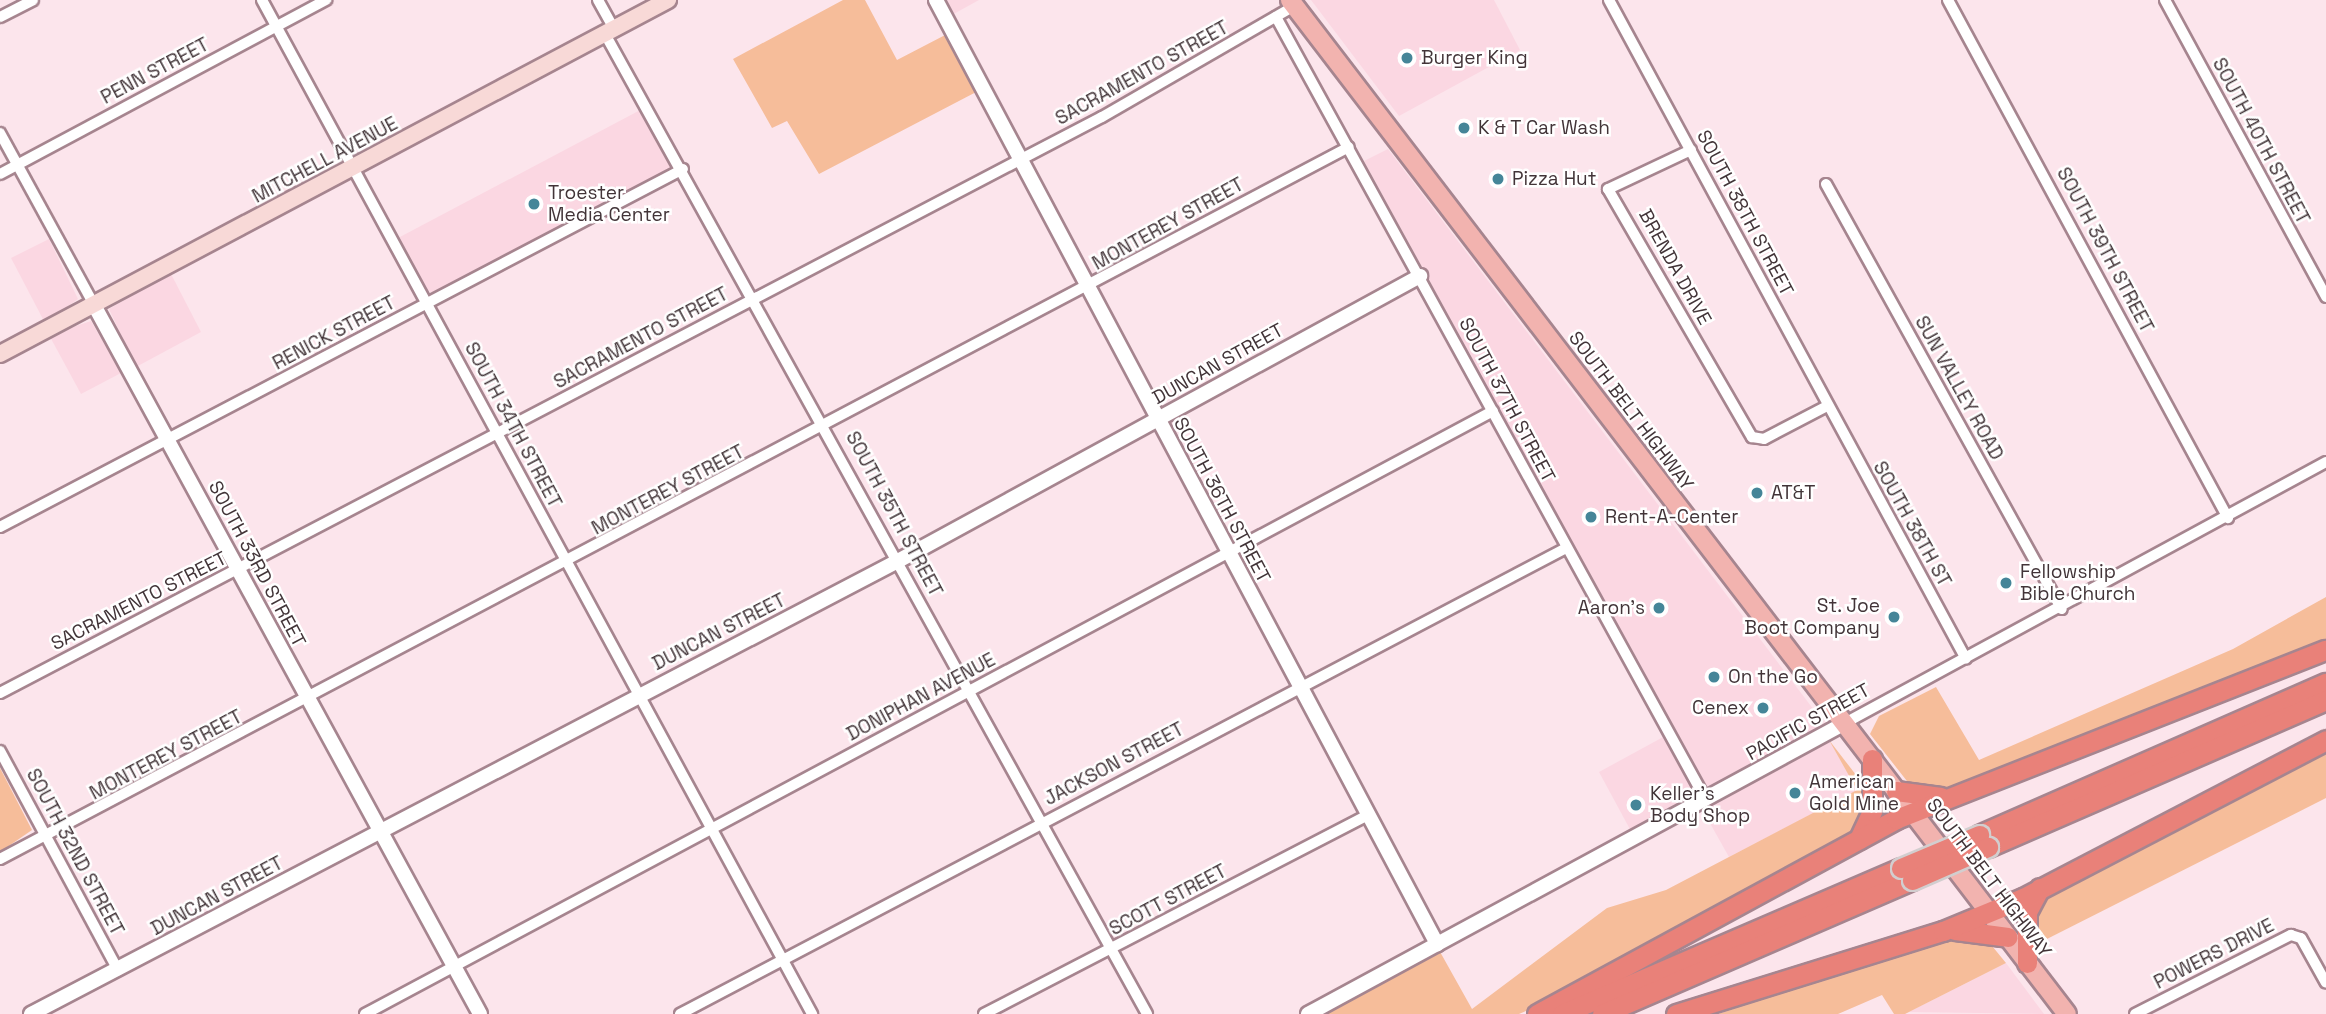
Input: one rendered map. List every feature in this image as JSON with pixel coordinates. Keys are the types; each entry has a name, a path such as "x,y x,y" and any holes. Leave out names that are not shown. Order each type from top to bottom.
{"highway":[{"path":"1537,1014 1858,839 1913,812 2326,650"},
{"path":"1984,841 2326,682"},
{"path":"1562,1014 2326,700"},
{"path":"1676,1014 1943,931 2040,888 2326,740"},
{"path":"1858,839 1872,811 1872,759"},
{"path":"1896,791 1949,797"},
{"path":"1602,1014 1907,874"},
{"path":"2027,963 2027,912 2040,888"},
{"path":"1943,931 2008,937"}],"main road":[{"name":"MITCHELL AVENUE","path":"0,354 354,169 668,0"},
{"name":"SOUTH BELT HIGHWAY","path":"1292,3 2067,1014"}],"street":[{"path":"0,17 33,0"},
{"name":"SOUTH 34TH STREET","path":"262,0 812,1014"},
{"name":"PENN STREET","path":"0,174 326,0"},
{"name":"SOUTH 35TH STREET","path":"598,0 610,31 683,169 826,425 1147,1014"},
{"name":"SOUTH 36TH STREET","path":"936,0 1022,158 1087,289 1437,944"},
{"name":"SOUTH 38TH STREET","path":"1609,0 1828,406"},
{"name":"SOUTH 39TH STREET","path":"1948,0 2228,518"},
{"name":"SOUTH 40TH STREET","path":"2165,0 2326,298"},
{"name":"SACRAMENTO STREET","path":"0,693 1022,158 1276,18 1292,3"},
{"name":"SOUTH 37TH STREET","path":"1276,18 1706,800"},
{"name":"SOUTH 33RD STREET","path":"0,133 480,1014"},
{"name":"MONTEREY STREET","path":"0,859 567,564 1349,147"},
{"name":"BRENDA DRIVE","path":"1691,150 1608,189 1752,437 1759,441 1828,406"},
{"name":"RENICK STREET","path":"0,527 683,169"},
{"name":"SUN VALLEY ROAD","path":"1826,184 2062,609"},
{"name":"DUNCAN STREET","path":"31,1014 898,561 1420,276"},
{"name":"SOUTH 38TH ST","path":"1828,406 1966,659"},
{"name":"DONIPHAN AVENUE","path":"365,1014 1493,411"},
{"name":"PACIFIC STREET","path":"1308,1014 1844,723 2062,609 2326,462"},
{"name":"JACKSON STREET","path":"680,1014 1566,548"},
{"name":"SOUTH 32ND STREET","path":"0,751 118,970"},
{"name":"SCOTT STREET","path":"984,1014 1368,815"},
{"name":"POWERS DRIVE","path":"2135,1014 2291,935 2301,938 2321,962 2326,984"}],"shaded area":[{"path":"843,0 865,0 897,60 949,33 980,90 819,174 787,121 772,128 733,59"},
{"path":"941,0 979,0 950,16"},
{"path":"1311,0 1494,0 1520,50 1399,116"},
{"name":"Troester Media Center","path":"646,107 673,166 434,294 425,289 398,238"},
{"path":"1388,149 1817,714 1821,728 1713,789 1704,785 1364,161"},
{"path":"49,239 78,299 45,323 11,258"},
{"path":"170,272 201,332 136,367 109,309"},
{"path":"91,321 121,373 81,394 49,335"},
{"path":"2326,597 2326,642 1943,791 1914,790 1870,734 1879,716 1936,687 1979,760 2233,649"},
{"path":"1665,736 1695,796 1632,833 1599,772"},
{"path":"1829,740 1858,790 1729,857 1702,809"},
{"path":"1829,740 1863,784 1868,804 1854,833 1533,1008 1519,1014 1320,1014 1439,950 1472,1009 1607,908 1666,890 1857,790"},
{"path":"2326,754 2326,798 2035,945 2034,911 2045,898"},
{"path":"0,768 32,830 0,852"},
{"path":"1947,936 1988,941 2006,963 1905,1014 1894,1014 1882,995 1838,1014 1718,1014"},
{"path":"2006,963 2044,1014 1909,1012"}],"place":[{"name":"Burger King","path":"1407,58"},
{"name":"K & T Car Wash","path":"1464,128"},
{"name":"Pizza Hut","path":"1498,179"},
{"name":"Troester Media Center","path":"534,204"},
{"name":"AT&T","path":"1757,493"},
{"name":"Rent-A-Center","path":"1591,517"},
{"name":"Fellowship Bible Church","path":"2006,583"},
{"name":"Aaron's","path":"1659,608"},
{"name":"St. Joe Boot Company","path":"1894,617"},
{"name":"On the Go","path":"1714,677"},
{"name":"Cenex","path":"1763,708"},
{"name":"American Gold Mine","path":"1795,793"},
{"name":"Keller's Body Shop","path":"1636,805"}]}
